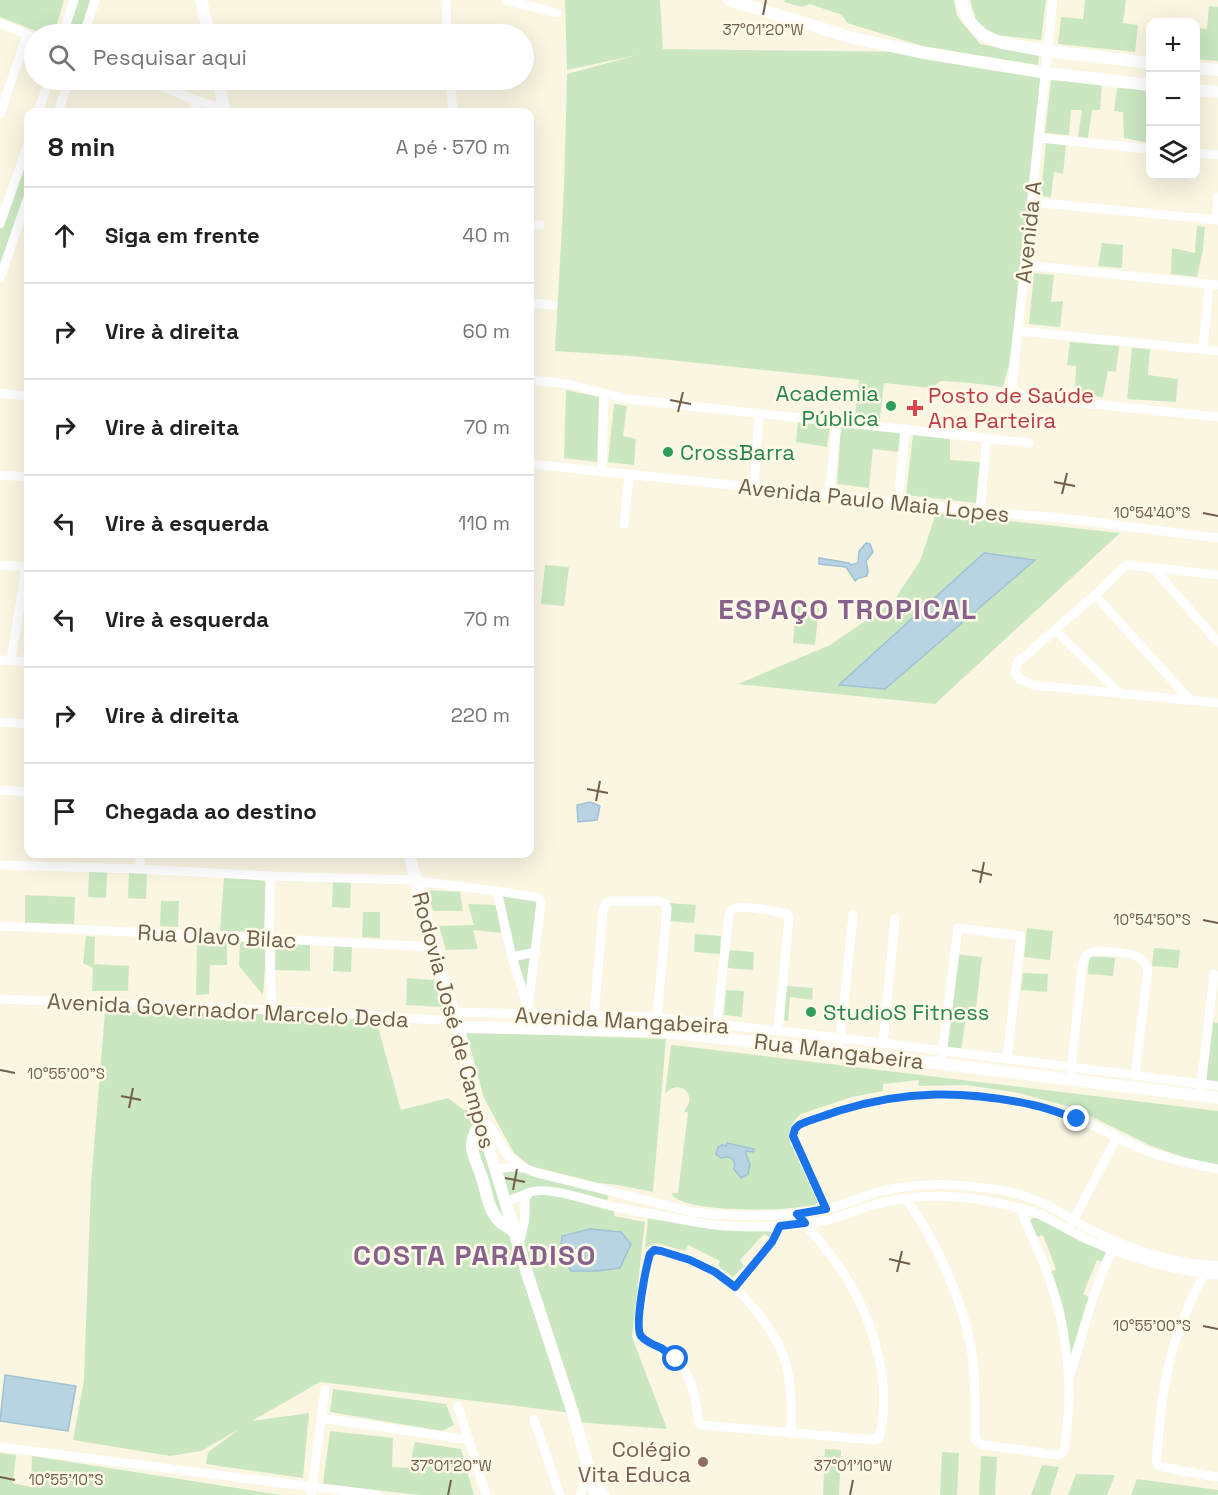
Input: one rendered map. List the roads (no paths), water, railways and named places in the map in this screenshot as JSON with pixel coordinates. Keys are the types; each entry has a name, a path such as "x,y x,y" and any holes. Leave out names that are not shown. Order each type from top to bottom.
{"street":[{"path":"66,24 74,0"},
{"path":"87,24 95,0"},
{"path":"201,0 207,24"},
{"path":"446,0 447,24"},
{"path":"505,0 557,13"},
{"path":"729,0 854,38 918,52 1046,73 1146,85"},
{"path":"960,0 970,22 983,35 1002,43 1146,63"},
{"name":"Avenida A","path":"1053,0 1012,386 1014,391 1033,398 1218,417"},
{"path":"0,23 24,33"},
{"path":"0,114 24,54"},
{"path":"1200,68 1218,70"},
{"path":"39,108 46,90"},
{"path":"59,108 66,90"},
{"path":"170,90 217,108"},
{"path":"220,90 224,108"},
{"path":"451,90 453,108"},
{"path":"1200,90 1218,91"},
{"path":"195,100 196,108"},
{"path":"1039,138 1146,149"},
{"path":"1200,153 1218,155"},
{"path":"0,224 24,167"},
{"path":"1031,202 1217,220 1218,197"},
{"path":"0,278 24,209"},
{"path":"1025,265 1214,285 1203,350"},
{"path":"534,303 554,305"},
{"path":"1018,331 1218,351"},
{"path":"534,380 568,384 627,399 1029,443"},
{"path":"0,393 24,396"},
{"path":"602,472 604,394"},
{"path":"754,487 759,413"},
{"path":"829,495 837,422"},
{"path":"898,502 905,429"},
{"path":"980,511 987,438"},
{"name":"Avenida Paulo Maia Lopes","path":"534,464 1061,518 1218,538"},
{"path":"0,475 24,477"},
{"path":"624,524 629,475"},
{"path":"0,564 24,567"},
{"path":"1218,575 1129,565 1017,663 1015,673 1020,679 1033,685 1218,703"},
{"path":"1153,568 1218,642"},
{"path":"11,660 24,584"},
{"path":"1095,595 1190,700"},
{"path":"1055,630 1119,693"},
{"path":"0,660 24,662"},
{"path":"0,722 24,724"},
{"path":"0,790 24,792"},
{"path":"140,869 141,858"},
{"name":"Rodovia José de Campos","path":"410,858 456,1020 480,1119 573,1413 596,1495"},
{"path":"0,865 416,881 536,897 540,899 541,905 528,1011"},
{"path":"270,876 269,939 272,1010"},
{"path":"497,891 512,957 528,1011"},
{"path":"593,1023 603,910 606,903 610,901 665,903 657,1017"},
{"path":"716,1030 729,915 734,908 742,907 782,912 789,917 778,1031"},
{"path":"839,1044 853,915"},
{"path":"883,1043 895,920"},
{"name":"Rua Olavo Bilac","path":"0,926 434,947"},
{"path":"941,1057 958,928 1022,936 1007,1059"},
{"path":"1070,1080 1084,959 1094,951 1139,957 1148,969 1135,1075"},
{"path":"512,957 536,952"},
{"path":"1201,1090 1214,974"},
{"name":"Avenida Governador Marcelo Deda","path":"0,999 456,1020"},
{"name":"Avenida Mangabeira","path":"456,1020 528,1011 593,1023 657,1017 716,1030 778,1031 839,1044 883,1043 941,1057 1007,1059 1071,1066 1135,1075 1201,1090 1218,1086"},
{"name":"Rua Mangabeira","path":"456,1020 593,1023 654,1031 716,1030 941,1057 1070,1080 1201,1090 1218,1098"},
{"path":"826,1209 795,1142 793,1136 795,1129 805,1122 851,1107 906,1096 975,1095 1035,1106 1077,1119 1150,1152 1185,1163 1218,1169"},
{"path":"515,1232 500,1222 491,1210 487,1199 472,1146 480,1119 491,1126 507,1155 524,1168 693,1212 748,1216 797,1214 826,1209 869,1195 914,1186 980,1187 1013,1193 1042,1202 1092,1230 1159,1256 1218,1275"},
{"path":"1070,1230 1117,1137"},
{"path":"483,1181 495,1170 510,1167 524,1168"},
{"path":"958,1185 960,1197"},
{"path":"487,1199 496,1203 506,1202 534,1190 545,1190 606,1205 727,1226 780,1226 828,1220 868,1207 906,1199 960,1197 1020,1208 1040,1215 1090,1241 1155,1264 1205,1269 1218,1266"},
{"path":"606,1205 609,1198 608,1191"},
{"path":"519,1246 528,1192"},
{"path":"906,1199 928,1234 949,1278 960,1308 972,1354 975,1437 978,1444 1058,1455 1065,1447 1069,1399 1063,1330 1054,1293 1020,1208"},
{"path":"655,1214 657,1202"},
{"path":"791,1434 790,1388 782,1352 763,1319 735,1287 715,1272 698,1264 654,1250 649,1257 639,1317 639,1331 642,1337 676,1359 687,1375 694,1389 699,1423 702,1425 791,1434 877,1440 880,1436 884,1403 881,1366 870,1328 856,1295 839,1266 797,1214"},
{"path":"735,1287 772,1242 780,1226"},
{"path":"1069,1381 1092,1301 1112,1250"},
{"path":"1205,1269 1180,1328 1167,1372 1156,1461 1159,1466 1218,1477"},
{"path":"312,1491 325,1390"},
{"path":"458,1406 486,1495"},
{"path":"321,1418 469,1440"},
{"path":"534,1420 560,1495"},
{"path":"0,1447 312,1491 376,1495"},
{"path":"580,1495 591,1476 605,1495"}],"water":[{"path":"866,543 870,544 873,552 866,561 867,576 855,581 846,567 819,564 819,558 851,565 858,563 859,551"},
{"path":"984,553 1035,560 885,689 839,685"},
{"path":"590,802 600,806 597,820 578,822 577,805"},
{"path":"727,1143 754,1149 753,1152 746,1151 750,1165 748,1174 741,1178 734,1169 733,1159 721,1158 716,1154 718,1147 726,1146"},
{"path":"590,1229 621,1232 631,1244 620,1268 571,1271 560,1254 562,1236"},
{"path":"5,1375 76,1386 68,1431 0,1421"}],"place":[{"name":"Academia Pública","path":"891,406"},
{"name":"Posto de Saúde Ana Parteira","path":"915,408"},
{"name":"CrossBarra","path":"668,452"},
{"name":"StudioS Fitness","path":"811,1012"},
{"name":"Colégio Vita Educa","path":"703,1462"}],"district":[{"name":"ESPAÇO TROPICAL","path":"848,609"},
{"name":"COSTA PARADISO","path":"475,1255"}]}
